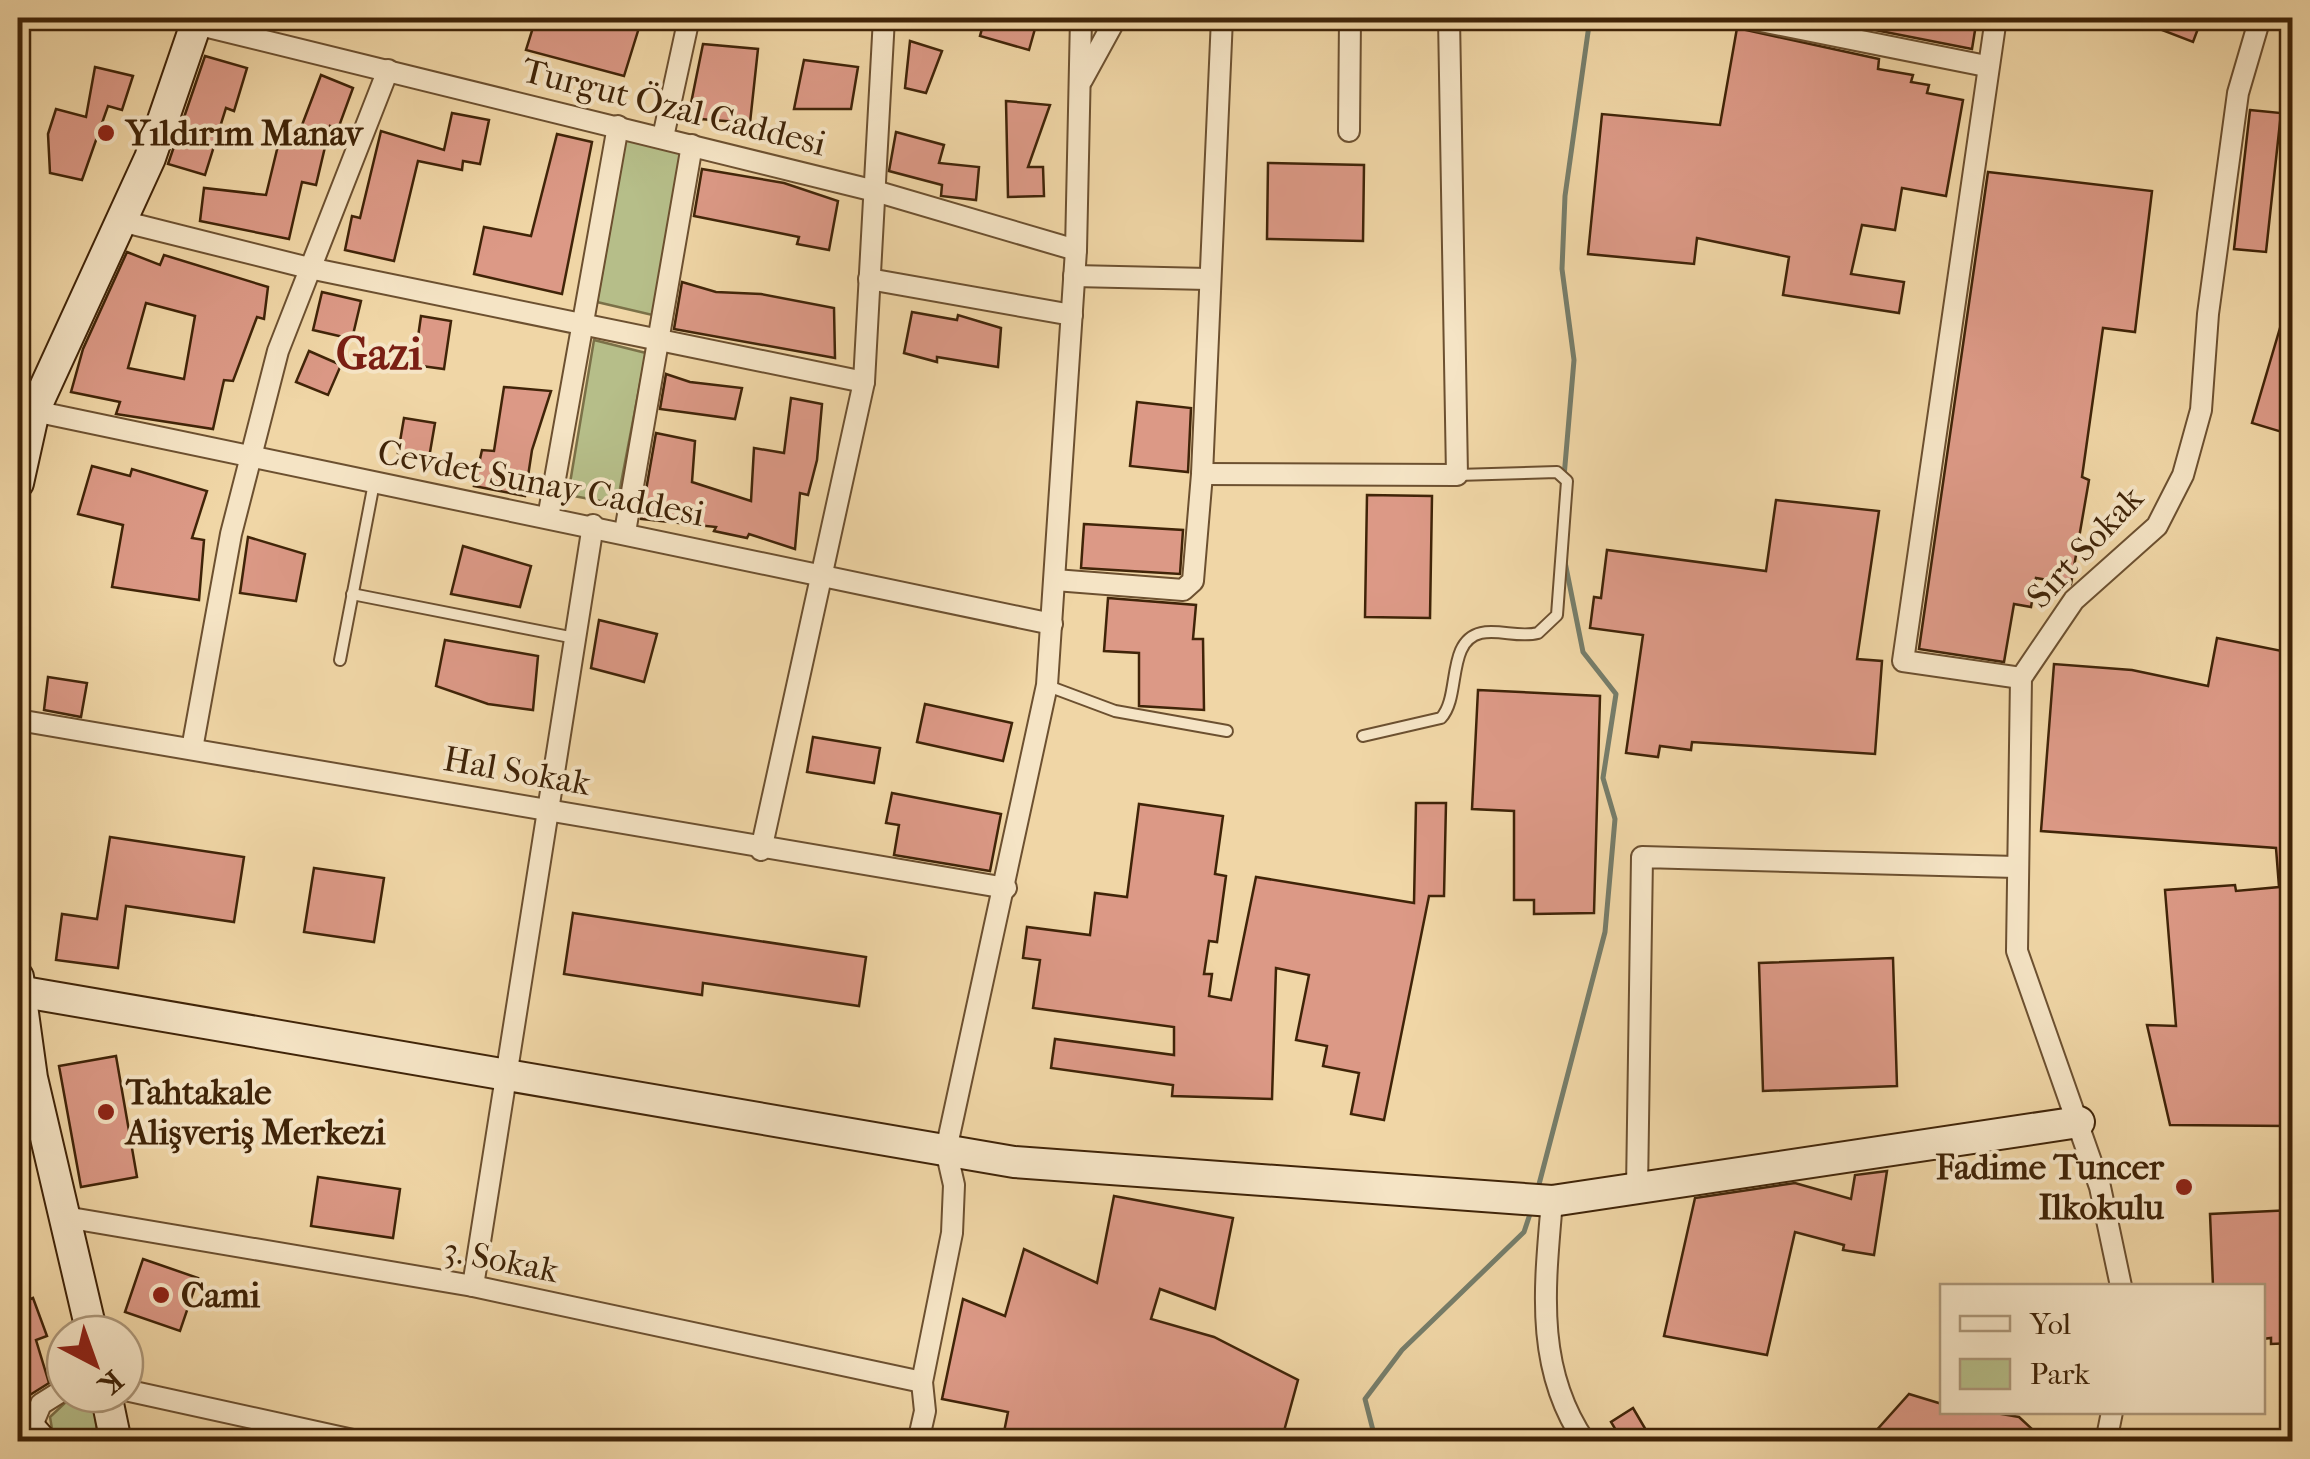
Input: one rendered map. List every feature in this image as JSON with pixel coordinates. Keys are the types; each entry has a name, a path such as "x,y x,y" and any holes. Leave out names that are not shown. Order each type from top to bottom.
{"street":[{"path":"662,137 682,65 689,18"},
{"path":"761,850 864,382 884,18"},
{"path":"918,1442 926,1411 922,1382 952,1233 954,1185 946,1150 1047,686 1076,250 1081,18"},
{"path":"1078,86 1116,18"},
{"path":"1055,580 1183,590 1193,581 1202,474 1222,18"},
{"path":"1350,18 1350,131"},
{"path":"1202,474 1458,475 1449,18"},
{"path":"1746,18 1986,66"},
{"path":"1996,18 1986,66 1904,660 2021,678 2018,950 2079,1122 2110,1226 2121,1284"},
{"name":"Sırt Sokak","path":"2021,678 2031,657 2074,600 2157,526 2172,502 2192,448 2238,93 2260,18"},
{"path":"18,482 26,415 150,158 197,21"},
{"name":"Turgut Özal Caddesi","path":"197,21 875,191 1076,250"},
{"path":"192,749 231,534 278,352 388,70"},
{"path":"548,518 618,126"},
{"path":"625,532 662,338 692,145"},
{"path":"121,221 309,268 864,382"},
{"path":"1074,276 1208,279"},
{"path":"870,279 1072,315"},
{"name":"Cevdet Sunay Caddesi","path":"26,415 593,524 1052,624"},
{"path":"473,1286 593,524"},
{"name":"Hal Sokak","path":"18,720 548,809 761,850 1006,888"},
{"path":"1637,1190 1642,857 2016,867"},
{"path":"87,1314 65,1217 25,1080 18,986 1014,1162 1552,1201 2079,1122"},
{"path":"1552,1201 1545,1341 1561,1394 1585,1442"},
{"name":"3. Sokak","path":"65,1217 473,1286 922,1382"},
{"path":"145,1394 362,1442"},
{"path":"30,1428 45,1402"},
{"path":"110,1414 116,1442"},
{"path":"2106,1442 2112,1414"}],"lane":[{"path":"1363,736 1441,718 1451,704 1460,655 1468,641 1480,633 1538,633 1556,615 1568,481 1557,472 1458,475"},
{"path":"340,660 374,483"},
{"path":"352,594 576,638"},
{"path":"1047,686 1115,711 1227,731"}],"green space":[{"path":"626,138 685,151 661,317 597,302"},
{"path":"594,340 646,353 617,504 568,495"},
{"path":"95,1414 98,1441 54,1441 50,1417"}],"building":[{"path":"536,18 574,18 595,24 597,18 642,18 624,76 526,50"},
{"path":"985,18 1038,18 1029,50 980,36"},
{"path":"1814,18 1977,18 1972,49"},
{"path":"2131,18 2202,18 2193,42"},
{"path":"1737,28 1879,59 1878,69 1913,75 1911,82 1929,85 1927,93 1963,100 1946,196 1902,188 1895,230 1862,225 1851,274 1904,282 1899,313 1783,295 1789,257 1697,238 1694,264 1588,254 1602,114 1720,125"},
{"path":"910,41 942,51 926,93 905,88"},
{"path":"703,44 758,49 750,123 688,118"},
{"path":"205,56 247,68 234,111 226,108 205,175 168,164"},
{"path":"804,60 858,67 851,109 794,109"},
{"path":"95,67 133,76 122,110 108,106 82,180 50,173 48,134 56,109 86,117"},
{"path":"321,75 353,88 338,129 330,126 316,185 302,182 289,239 200,221 204,188 266,195 282,129 299,133"},
{"path":"1006,101 1050,105 1028,167 1043,167 1044,196 1008,197"},
{"path":"2250,110 2281,113 2266,252 2234,249"},
{"path":"452,113 489,120 480,164 463,161 462,170 418,161 394,261 345,250 352,216 360,218 381,131 444,150"},
{"path":"896,132 944,145 939,163 979,167 976,200 941,196 942,185 889,171"},
{"path":"557,134 592,142 562,294 474,274 484,227 531,236"},
{"path":"1268,163 1364,165 1363,241 1267,239"},
{"path":"702,169 784,183 838,201 829,250 797,244 799,237 694,216"},
{"path":"1988,172 2152,191 2135,332 2103,328 2082,477 2089,480 2071,584 2036,578 2031,607 2014,604 2004,662 1919,649"},
{"path":"127,252 160,265 164,255 268,287 264,319 257,317 233,381 224,380 213,429 116,414 120,402 71,392 83,349","holes":["146,303 195,316 184,379 128,368"]},
{"path":"682,282 716,292 761,294 834,308 835,358 674,329"},
{"path":"322,292 361,301 352,339 313,330"},
{"path":"912,312 957,320 958,315 1001,328 998,367 937,357 937,362 904,353"},
{"path":"421,316 451,321 444,369 414,365"},
{"path":"2280,328 2292,331 2292,435 2252,423"},
{"path":"309,351 341,365 328,395 296,382"},
{"path":"666,374 690,382 742,388 735,419 660,409"},
{"path":"504,387 551,391 532,450 525,496 474,486 482,450 494,451"},
{"path":"791,398 822,404 817,460 808,495 800,493 795,549 749,534 747,538 714,531 716,527 641,519 656,433 695,441 692,482 751,501 754,448 784,453"},
{"path":"1137,402 1191,408 1188,472 1130,466"},
{"path":"404,418 435,423 429,458 398,453"},
{"path":"92,466 130,476 132,469 207,491 192,538 204,540 199,600 112,587 123,525 78,514"},
{"path":"1367,495 1432,496 1430,618 1365,617"},
{"path":"1776,500 1879,511 1857,659 1882,661 1875,754 1692,742 1691,750 1660,746 1658,757 1626,753 1643,635 1590,628 1594,597 1601,598 1607,550 1766,571"},
{"path":"1084,524 1183,530 1180,574 1081,568"},
{"path":"248,537 305,554 296,601 240,593"},
{"path":"463,546 531,566 520,607 451,594"},
{"path":"1108,598 1196,605 1193,639 1203,639 1204,710 1139,706 1139,653 1104,651"},
{"path":"599,620 657,634 644,682 591,668"},
{"path":"2217,638 2292,653 2292,1126 2170,1125 2147,1025 2176,1026 2165,890 2235,885 2236,891 2279,887 2276,848 2041,831 2054,664 2132,670 2208,686"},
{"path":"445,640 538,656 533,710 488,704 436,686"},
{"path":"48,677 87,683 81,717 44,710"},
{"path":"1478,690 1600,696 1594,913 1534,914 1534,900 1514,900 1514,811 1472,809"},
{"path":"925,704 1012,723 1003,761 917,742"},
{"path":"813,737 880,748 874,783 807,772"},
{"path":"892,793 1001,814 990,871 894,855 899,825 886,823"},
{"path":"1416,803 1446,803 1444,896 1429,896 1384,1120 1351,1114 1359,1073 1323,1066 1327,1046 1296,1040 1309,975 1276,968 1272,1099 1172,1096 1173,1085 1051,1068 1055,1039 1174,1055 1174,1027 1033,1008 1040,960 1023,958 1027,927 1090,935 1095,893 1127,897 1139,804 1223,816 1215,874 1226,876 1217,942 1209,941 1204,974 1212,974 1209,996 1231,1000 1256,877 1414,903"},
{"path":"110,837 244,857 234,922 126,906 118,968 56,960 62,914 97,919"},
{"path":"314,868 384,878 374,942 304,932"},
{"path":"573,913 866,957 859,1006 703,983 702,995 564,974"},
{"path":"1893,958 1897,1086 1763,1091 1759,963"},
{"path":"116,1056 137,1177 81,1187 59,1066"},
{"path":"1887,1171 1874,1255 1843,1250 1844,1245 1795,1232 1767,1355 1664,1336 1695,1198 1795,1183 1851,1199 1855,1175"},
{"path":"318,1177 400,1189 393,1238 311,1226"},
{"path":"1114,1196 1233,1218 1215,1309 1160,1289 1151,1319 1214,1337 1298,1380 1281,1442 1002,1442 1008,1412 942,1399 963,1299 1005,1316 1024,1249 1097,1283"},
{"path":"2292,1210 2292,1343 2271,1344 2271,1338 2265,1339 2265,1284 2213,1284 2210,1214"},
{"name":"Cami","path":"143,1259 198,1278 180,1331 145,1319 145,1314 125,1312"},
{"path":"33,1298 45,1331 45,1337 36,1340 45,1370 45,1386 25,1398 18,1391 18,1304"},
{"path":"1909,1394 1940,1403 1940,1414 2019,1417 2046,1442 1866,1442"},
{"path":"1633,1408 1653,1442 1623,1442 1611,1422"}],"waterway":[{"path":"1564,477 1574,360 1562,269 1565,196 1590,18"},
{"path":"1537,1192 1605,932 1615,819 1603,778 1616,694 1583,652 1565,562"},
{"path":"1376,1442 1365,1399 1402,1350 1524,1232 1531,1211"}],"place":[{"name":"Yıldırım Manav","path":"106,133"},
{"name":"Tahtakale Alişveriş Merkezi","path":"106,1112"},
{"name":"Fadime Tuncer Ilkokulu","path":"2184,1187"},
{"name":"Cami","path":"161,1295"}],"district":[{"name":"Gazi","path":"379,354"}]}
